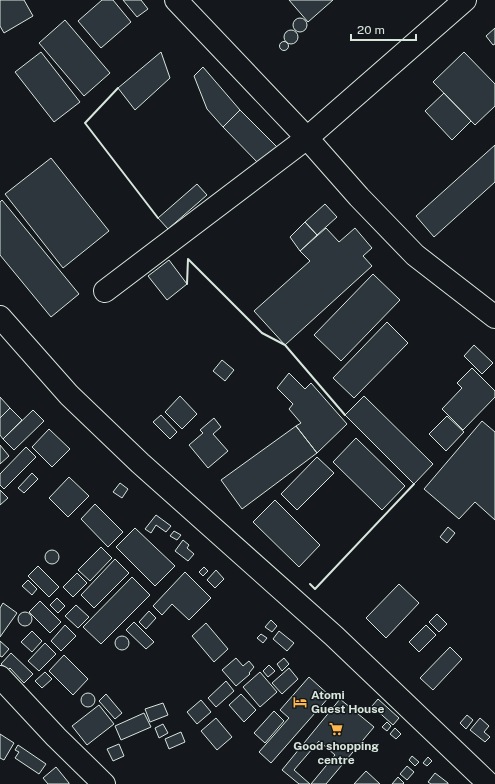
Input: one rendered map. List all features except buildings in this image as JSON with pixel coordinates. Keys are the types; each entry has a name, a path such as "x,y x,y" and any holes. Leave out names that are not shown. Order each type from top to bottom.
{"street":[{"path":"176,0 306,138 358,197 415,255 495,317"},
{"path":"105,291 306,138 465,0"},
{"path":"0,317 69,395 140,463 334,636 489,784"},
{"path":"0,677 56,737 104,784"}],"wall":[{"path":"118,88 85,123 158,218"},
{"path":"187,284 188,259 262,333 285,345 345,415"},
{"path":"310,584 315,589 414,484"}],"place":[{"name":"Atomi Guest House","path":"300,702"},
{"name":"Good shopping centre","path":"336,729"}]}
